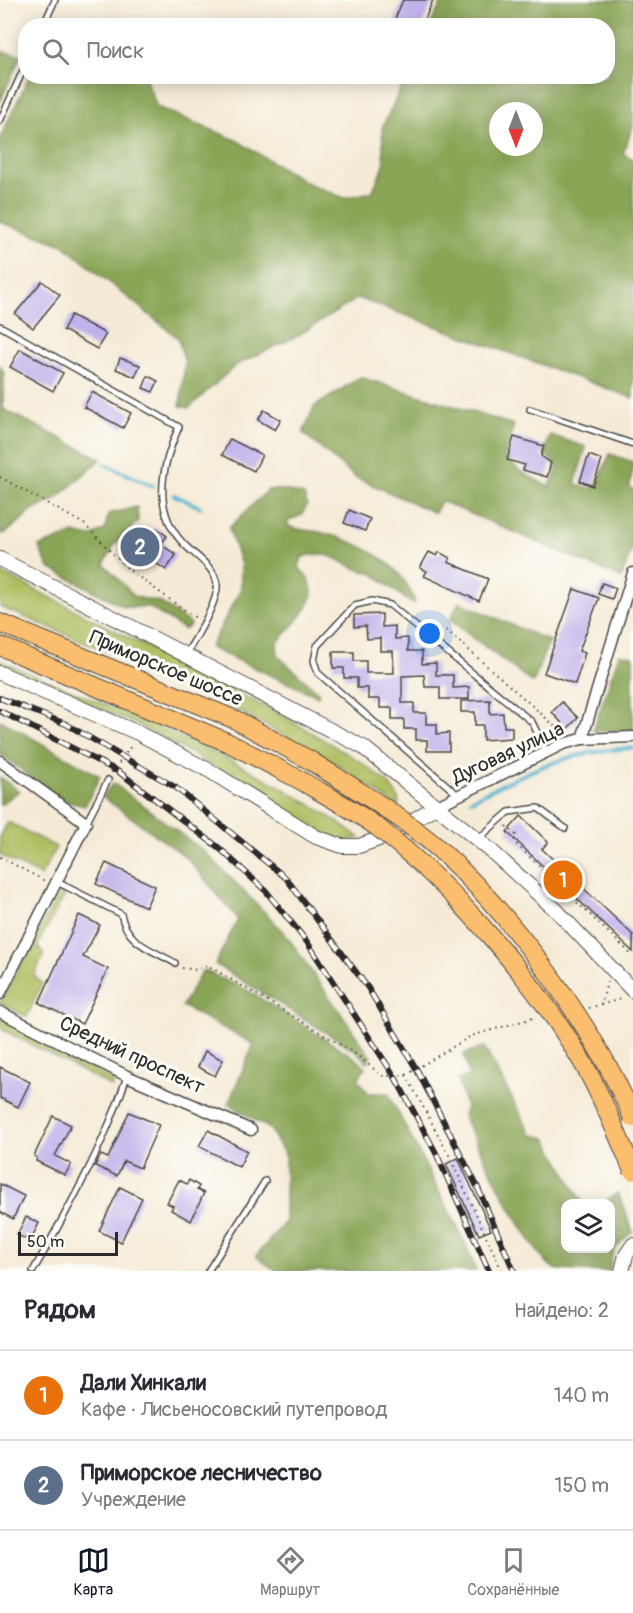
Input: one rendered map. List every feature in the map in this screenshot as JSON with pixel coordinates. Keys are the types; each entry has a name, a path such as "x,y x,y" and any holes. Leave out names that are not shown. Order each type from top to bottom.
{"main road":[{"name":"Приморское шоссе","path":"0,623 236,720 311,761 389,810 439,849 480,891 572,1008 610,1068 633,1118"},
{"path":"0,646 229,743 300,780 380,829 426,868 490,938 554,1018 587,1070 633,1171"}],"street":[{"path":"0,559 363,747 477,840 557,911 611,967 628,995"},
{"path":"582,739 633,573"},
{"path":"0,674 138,733 210,771 316,837 342,846 359,846 387,836 435,807"},
{"name":"Дуговая улица","path":"435,807 563,744 582,739 633,737"},
{"path":"0,761 86,822 0,994"},
{"name":"Средний проспект","path":"0,1012 127,1076 250,1130"},
{"path":"622,1271 626,1255 633,1245"}],"lane":[{"path":"47,18 55,0"},
{"path":"0,121 18,82"},
{"path":"0,326 179,427 169,450 161,501 165,519 187,548 214,573 218,585 204,624 186,654"},
{"path":"530,409 633,444"},
{"path":"458,795 318,673 314,660 317,646 356,605 372,601 390,605 532,722 546,751"},
{"path":"86,822 108,780"},
{"path":"477,840 509,812 538,808 565,828"},
{"path":"55,883 121,914 124,929 130,938 175,963"},
{"path":"33,1271 55,1233 118,1104 127,1076"},
{"path":"208,1271 265,1181"}],"path":[{"path":"0,477 84,524 129,570 204,624"},
{"path":"446,630 554,725 563,744"},
{"path":"108,780 138,733"},
{"path":"500,819 516,836 514,842 633,956"},
{"path":"0,857 55,883"},
{"path":"175,963 187,970 197,970 207,965 356,1054 382,1076 406,1075 471,1036 519,1020 537,1017"},
{"path":"602,1006 611,967"},
{"path":"580,1010 602,1006 628,995"},
{"path":"406,1075 449,1155 502,1271"}],"green space":[{"path":"443,0 633,0 633,126 623,154 633,159 633,398 358,298 297,336 236,365 189,408 180,406 185,363 178,338 63,245 0,222 0,138 26,84 148,84 157,107 236,140 305,182 344,198 372,192 384,165 382,128 403,84 615,84 615,18 434,18"},
{"path":"0,51 18,54 18,62 0,102"},
{"path":"0,365 4,374 3,409 101,459 55,500 33,510 6,533 0,534"},
{"path":"360,377 514,425 504,457 521,472 549,487 558,468 544,452 550,435 586,447 575,484 594,489 610,454 633,462 630,487 633,490 633,546 621,578 441,501 435,513 355,477 303,433 314,407"},
{"path":"268,490 285,490 304,495 307,504 302,515 288,521 288,526 349,541 377,556 400,576 415,603 411,603 371,572 362,571 323,555 314,554 302,557 299,567 310,583 311,599 302,615 277,643 278,656 317,691 319,694 317,696 210,648 241,588 241,565 229,528"},
{"path":"137,507 138,521 115,544 104,564 135,597 160,602 191,624 185,630 149,607 125,607 49,568 39,547 74,533 90,537 105,530 108,514"},
{"path":"0,572 285,717 361,762 388,783 398,797 399,808 340,766 197,688 0,607"},
{"path":"459,602 549,641 533,683 450,620"},
{"path":"619,654 633,656 633,731 593,731"},
{"path":"0,661 186,739 231,761 319,810 360,838 342,841 315,832 196,756 140,726 0,666"},
{"path":"0,720 100,776 85,806 61,800 0,754"},
{"path":"0,777 19,791 0,805"},
{"path":"113,783 205,852 284,932 371,1057 368,1062 356,1051 215,964 238,919 186,857 103,797"},
{"path":"8,822 56,847 41,876 0,855 0,837"},
{"path":"60,892 65,895 37,946 44,954 34,976 42,983 27,1017 0,1003"},
{"path":"203,970 247,990 354,1057 365,1067 358,1079 368,1093 388,1093 464,1240 476,1271 276,1271 256,1256 285,1222 285,1155 270,1129 228,1104 254,1044 182,1006"},
{"path":"0,1018 114,1081 112,1087 0,1028"},
{"path":"484,1047 532,1135 546,1138 581,1199 561,1199 561,1253 613,1253 610,1271 555,1269 532,1244 463,1116 466,1107 458,1080 469,1075 464,1054"},
{"path":"618,1193 633,1232 615,1250 615,1199 609,1199"}],"building":[{"path":"403,0 433,0 425,18 395,18"},
{"path":"42,281 60,295 33,328 15,314"},
{"path":"71,315 106,334 97,349 63,330"},
{"path":"20,349 63,373 53,391 10,367"},
{"path":"120,358 140,365 135,377 116,369"},
{"path":"148,376 158,381 153,392 143,388"},
{"path":"92,392 131,413 123,428 84,407"},
{"path":"264,410 281,420 275,430 258,420"},
{"path":"514,437 544,446 541,456 551,463 547,477 523,470 525,465 507,460"},
{"path":"230,439 262,455 254,471 222,455"},
{"path":"589,455 602,460 593,486 580,481"},
{"path":"349,510 370,519 365,531 344,523"},
{"path":"139,527 151,535 156,528 167,536 161,544 176,555 166,570 128,544"},
{"path":"429,552 437,556 439,552 450,558 448,562 488,579 479,601 424,576 427,571 420,568"},
{"path":"602,583 616,588 612,599 598,594"},
{"path":"574,589 599,598 579,651 585,653 575,684 544,673"},
{"path":"382,614 382,627 395,626 395,639 408,638 408,651 422,651 422,664 436,663 436,675 453,675 453,688 469,687 469,699 440,699 440,687 425,687 424,675 402,676 402,703 414,703 414,713 426,713 426,724 437,724 437,734 449,733 449,751 427,751 427,740 416,740 416,729 404,729 404,719 392,719 392,708 380,708 380,699 368,699 368,688 357,688 357,678 344,678 344,668 333,668 333,652 354,652 354,661 366,661 366,673 394,673 393,651 380,651 380,638 367,639 366,626 354,627 354,615"},
{"path":"490,700 490,714 503,713 504,727 512,727 512,738 483,740 483,725 475,725 475,712 461,712 461,701"},
{"path":"562,702 578,718 567,729 552,712"},
{"path":"521,816 548,842 542,849 633,935 633,952 507,832"},
{"path":"106,863 155,886 146,907 96,884"},
{"path":"79,915 100,925 83,957 108,969 82,1024 39,1003"},
{"path":"205,1051 223,1060 215,1076 198,1067"},
{"path":"0,1067 30,1082 18,1107 0,1098"},
{"path":"129,1112 159,1125 140,1168 124,1161 117,1176 95,1166 101,1155 108,1158"},
{"path":"53,1116 71,1125 55,1156 71,1164 65,1175 36,1161 37,1158 34,1156"},
{"path":"208,1130 247,1151 239,1167 199,1146"},
{"path":"458,1158 491,1230 479,1235 446,1164"},
{"path":"179,1180 187,1184 189,1180 199,1186 197,1190 204,1193 191,1221 171,1210 173,1206 167,1203"},
{"path":"0,1184 24,1196 13,1219 0,1212"},
{"path":"120,1187 142,1198 121,1242 99,1231"},
{"path":"26,1217 39,1223 30,1241 17,1235"}],"waterway":[{"path":"104,464 153,486"},
{"path":"174,495 200,507"},
{"path":"471,800 549,764 588,753 633,748"}],"railway":[{"path":"0,698 66,724 175,787 286,878 368,988 417,1070 477,1186 514,1271"},
{"path":"0,711 119,772 218,847 266,891 307,942 395,1077 436,1153 489,1271"}],"place":[{"name":"Приморское лесничество","path":"140,547"},
{"name":"Дали Хинкали","path":"563,880"}]}
